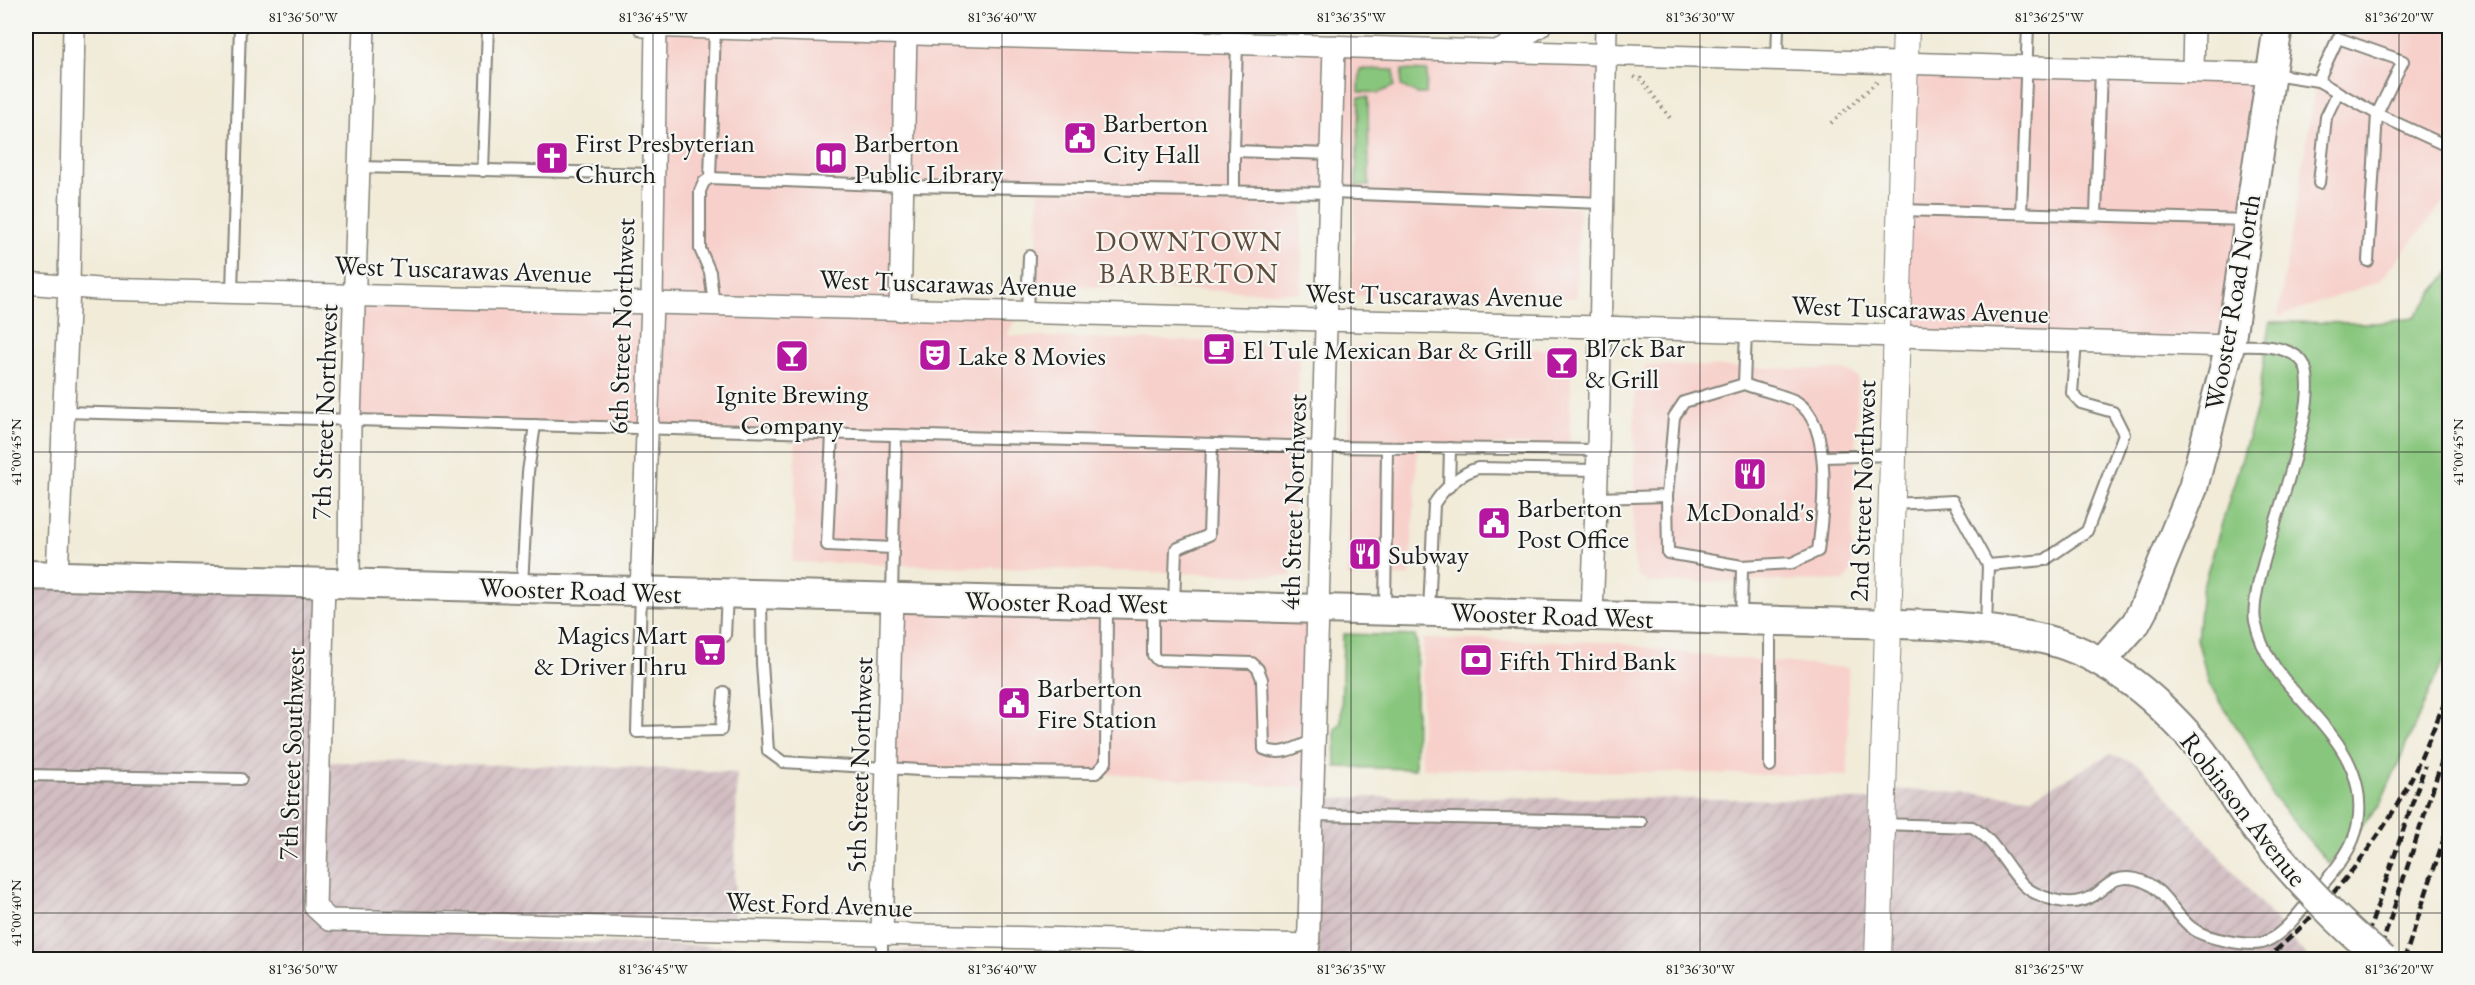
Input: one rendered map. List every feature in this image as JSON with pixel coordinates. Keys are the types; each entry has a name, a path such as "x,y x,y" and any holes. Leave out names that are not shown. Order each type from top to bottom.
{"main road":[{"name":"Wooster Road North","path":"2102,662 2136,623 2143,610 2193,488 2230,345 2278,26"},
{"name":"Wooster Road West","path":"26,575 1935,625 2049,640 2102,662"},
{"name":"Robinson Avenue","path":"2102,662 2168,713 2199,747 2258,832 2307,890 2361,942 2384,960"}],"street":[{"path":"57,576 69,285 74,26"},
{"name":"7th Street Northwest","path":"337,584 350,420 364,26"},
{"path":"644,26 1237,42 1498,52 1606,65 1777,60 1904,72 2025,66 2270,74"},
{"name":"6th Street Northwest","path":"641,592 652,303 656,26"},
{"path":"1498,52 1540,26"},
{"path":"1592,616 1598,460 1606,26"},
{"name":"2nd Street Northwest","path":"1878,960 1906,26"},
{"path":"2193,70 2194,26"},
{"path":"900,310 906,33"},
{"name":"4th Street Northwest","path":"1309,952 1334,46"},
{"name":"West Tuscarawas Avenue","path":"26,283 98,289 2230,345"},
{"name":"7th Street Southwest","path":"329,920 315,907 337,584"},
{"name":"5th Street Northwest","path":"882,934 892,597"},
{"name":"West Ford Avenue","path":"329,920 882,934 1309,952"}],"lane":[{"path":"232,291 240,26"},
{"path":"483,171 488,26"},
{"path":"1777,60 1778,26"},
{"path":"2021,213 2028,26"},
{"path":"711,178 714,27"},
{"path":"2318,81 2338,38 2403,61 2377,114 2368,261"},
{"path":"1234,192 1237,42"},
{"path":"2096,215 2101,68"},
{"path":"2270,74 2318,81 2377,114 2449,147"},
{"path":"2319,183 2326,117 2338,92"},
{"path":"1234,151 1332,154"},
{"path":"359,167 654,174"},
{"path":"714,305 710,273 700,249 700,191 704,182 711,178 903,186 1331,193 1602,203"},
{"path":"1901,210 2248,220"},
{"path":"1027,314 1029,256"},
{"path":"1744,384 1746,332"},
{"path":"1988,565 2044,560 2087,531 2124,434 2113,412 2081,403 2072,393 2076,342"},
{"path":"1882,824 1972,827 1984,833 2031,892 2052,900 2077,903 2093,896 2108,882 2133,878 2156,887 2191,928 2208,937 2240,944 2264,942 2281,930 2347,854 2358,830 2360,813 2350,762 2341,745 2301,701 2266,652 2256,627 2253,608 2257,585 2294,466 2308,388 2307,372 2301,359 2283,350 2270,346 2230,345"},
{"path":"1744,384 1797,402 1811,418 1824,457 1823,515 1818,551 1792,563 1742,566 1668,553 1667,496 1674,417 1684,402 1744,384"},
{"path":"63,412 1323,447 1450,448 1598,460"},
{"path":"522,588 528,472 535,425"},
{"path":"832,433 827,545 893,548"},
{"path":"892,597 896,435"},
{"path":"1212,444 1209,535 1176,549 1153,655 1157,660 1252,663 1258,669 1262,679 1264,749 1271,752 1286,752 1314,740"},
{"path":"1384,610 1387,448"},
{"path":"1449,487 1450,448"},
{"path":"1824,457 1893,455"},
{"path":"1429,611 1434,504 1449,487 1466,472 1478,468 1598,460"},
{"path":"1596,498 1667,496"},
{"path":"1892,504 1953,501 1988,565 1986,630"},
{"path":"1741,620 1742,566"},
{"path":"641,592 637,732 721,730 724,692"},
{"path":"725,636 727,594"},
{"path":"761,594 762,663 768,751 783,762 887,768 1074,773 1096,773 1107,762 1107,603"},
{"path":"1770,621 1770,766"},
{"path":"26,775 241,779"},
{"path":"1312,814 1641,822"},
{"path":"878,960 882,952 882,934"}],"path":[{"path":"1606,65 1641,79 1670,118"},
{"path":"1831,123 1879,81 1904,72"}],"shaded area":[{"path":"656,26 1606,56 1602,203 903,186 900,310 1018,313 1008,333 1010,336 1300,344 1291,576 793,562 796,433 350,420 355,294 652,303"},
{"path":"1785,26 1876,26 1873,31 1863,32 1790,29"},
{"path":"1928,26 2021,26 2021,31 1932,33 1928,31"},
{"path":"2328,26 2449,26 2449,195 2380,281 2278,317 2320,58"},
{"path":"1905,64 2270,74 2230,345 1898,337"},
{"path":"1039,191 1303,196 1301,293 1035,285"},
{"path":"1355,199 1579,207 1576,298 1351,296"},
{"path":"1351,347 1572,350 1569,445 1418,444 1410,576 1350,578 1347,575"},
{"path":"1647,365 1845,370 1858,377 1851,571 1845,582 1828,580 1649,583 1637,574 1633,553 1635,380"},
{"path":"26,575 324,583 323,915 477,924 478,940 1251,959 26,960"},
{"path":"892,597 1318,608 1307,788 1096,773 887,768"},
{"path":"1423,639 1611,642 1697,655 1848,668 1848,776 1423,768 1420,753"},
{"path":"2110,754 2141,765 2309,959 1890,960 1892,789 2032,797"},
{"path":"329,762 634,767 737,773 734,921 337,912 330,909 325,895"},
{"path":"1362,797 1872,800 1878,959 1308,960 1313,799"}],"green space":[{"path":"1360,69 1394,70 1394,86 1379,93 1359,92"},
{"path":"1402,70 1427,71 1426,94 1417,94 1401,86"},
{"path":"1359,97 1368,97 1369,186 1356,186"},
{"path":"2449,272 2449,647 2380,805 2329,864 2273,797 2253,753 2209,684 2197,639 2202,589 2257,408 2270,322 2376,323 2414,318"},
{"path":"1343,634 1415,636 1417,644 1415,769 1336,767 1335,729 1341,723"}],"railway":[{"path":"2265,960 2329,898 2367,851 2413,775 2450,691"},
{"path":"2377,960 2450,736"},
{"path":"2359,960 2425,766"},
{"path":"2404,960 2450,820"}],"place":[{"name":"Barberton City Hall","path":"1080,138"},
{"name":"First Presbyterian Church","path":"552,158"},
{"name":"Barberton Public Library","path":"831,158"},
{"name":"El Tule Mexican Bar & Grill","path":"1219,349"},
{"name":"Lake 8 Movies","path":"935,355"},
{"name":"Ignite Brewing Company","path":"792,356"},
{"name":"Bl7ck Bar & Grill","path":"1562,363"},
{"name":"McDonald's","path":"1750,474"},
{"name":"Barberton Post Office","path":"1494,523"},
{"name":"Subway","path":"1365,554"},
{"name":"Magics Mart & Driver Thru","path":"710,650"},
{"name":"Fifth Third Bank","path":"1476,660"},
{"name":"Barberton Fire Station","path":"1014,703"}],"district":[{"name":"DOWNTOWN BARBERTON","path":"1189,257"}]}
